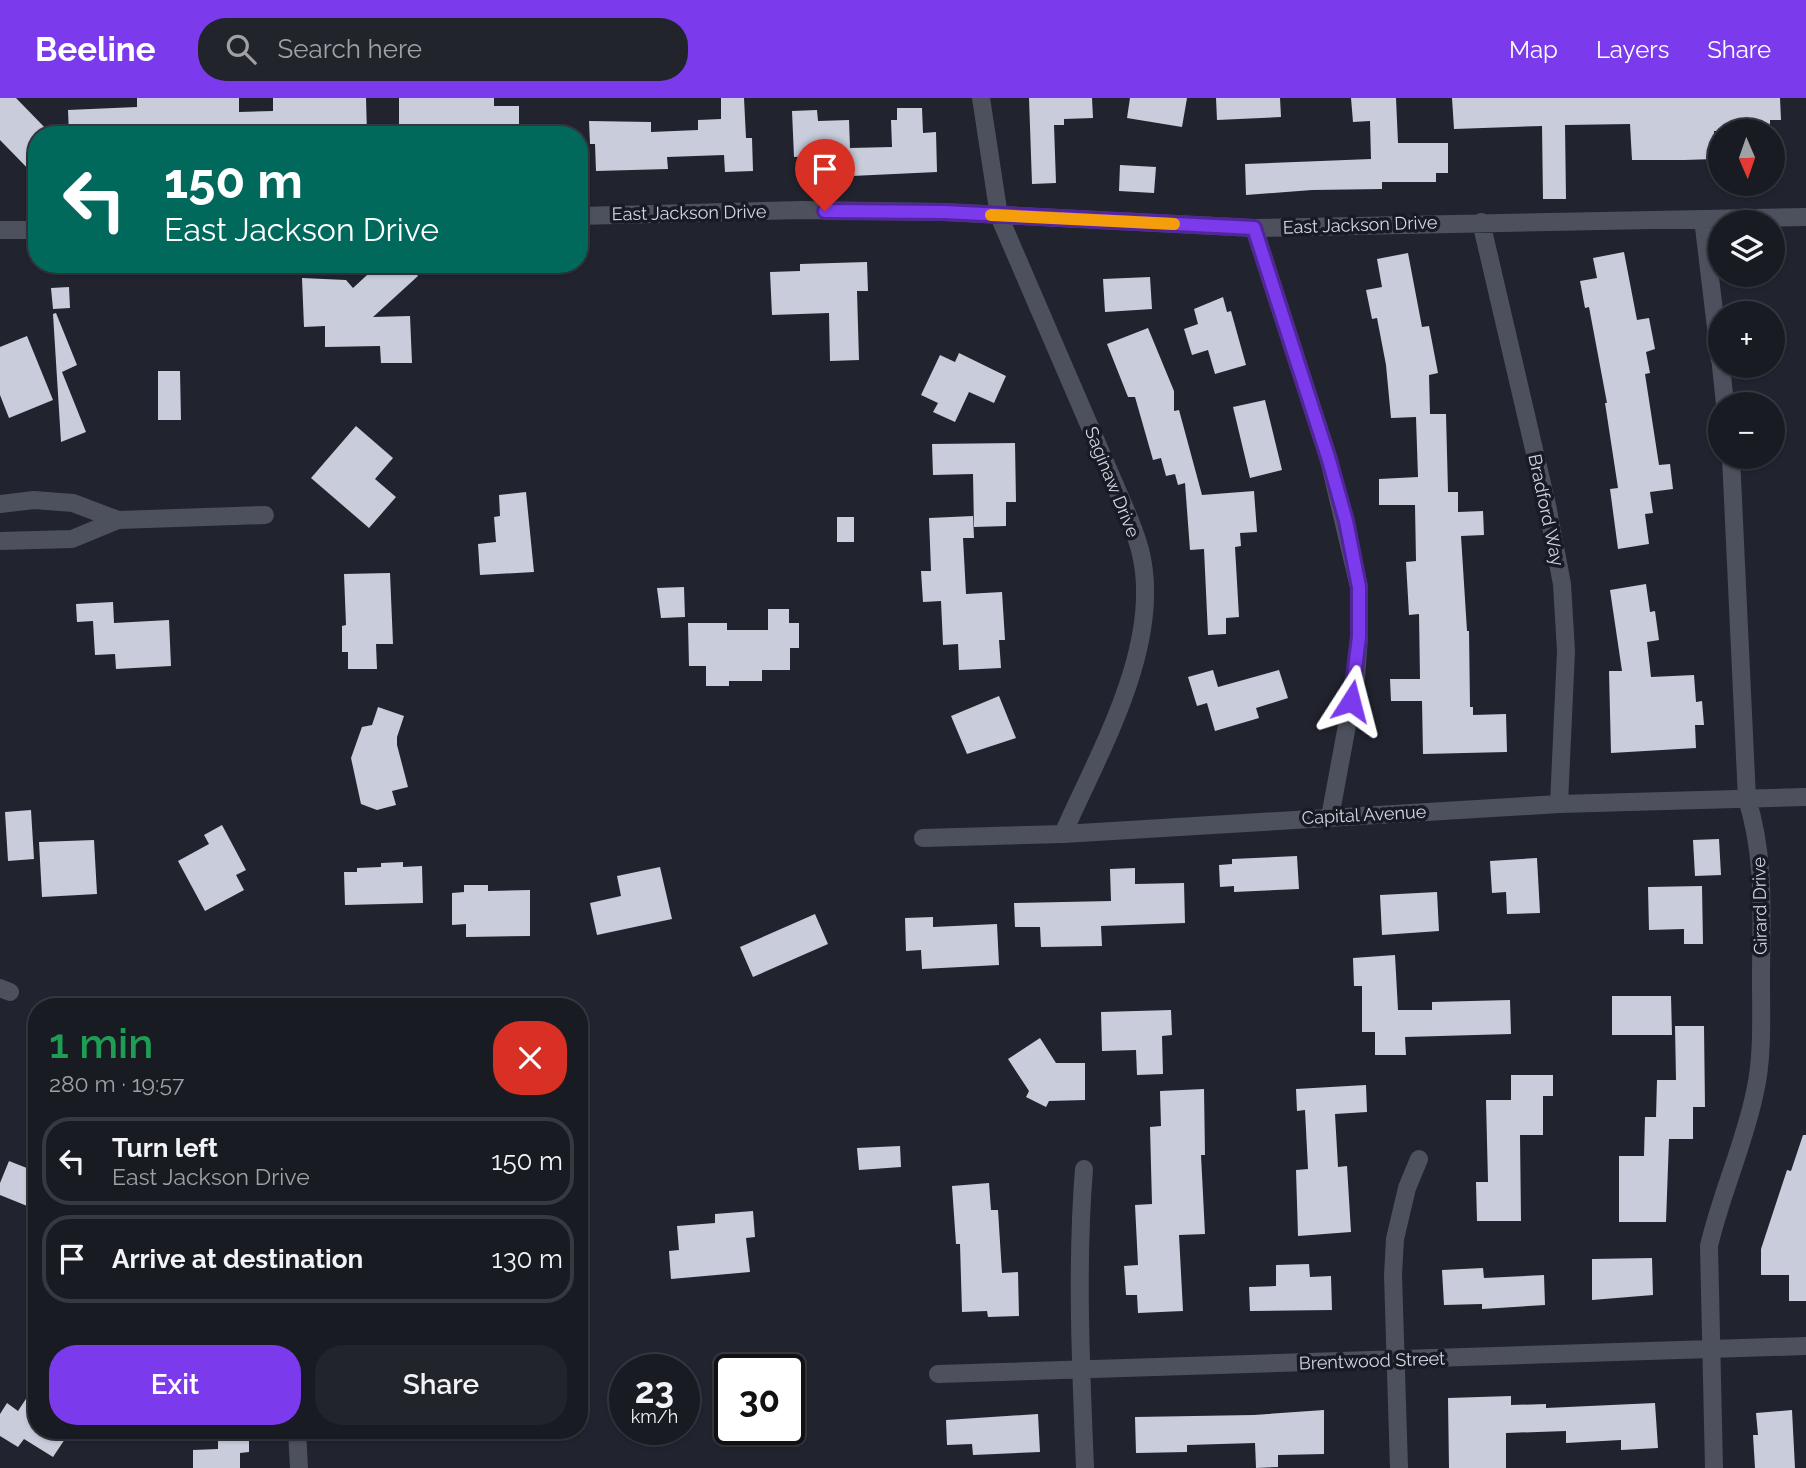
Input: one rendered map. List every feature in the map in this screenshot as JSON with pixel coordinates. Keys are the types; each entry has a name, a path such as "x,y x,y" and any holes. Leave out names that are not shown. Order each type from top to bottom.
{"street":[{"name":"Saginaw Drive","path":"981,98 999,216 1127,513 1141,554 1143,617 1131,675 1063,834"},
{"name":"East Jackson Drive","path":"588,216 801,210 1254,228 1806,217"},
{"path":"1703,219 1713,301"},
{"name":"Bradford Way","path":"1481,222 1547,505 1562,584 1566,651 1559,804"},
{"path":"1254,228 1329,460 1359,587 1356,677 1330,817"},
{"path":"0,230 28,230"},
{"name":"Girard Drive","path":"1714,1468 1709,1246 1756,1089 1760,1018 1761,868 1758,833 1747,799 1732,469"},
{"path":"0,504 34,500 73,503 118,520"},
{"path":"0,541 72,539 118,520 265,515"},
{"name":"Capital Avenue","path":"923,838 1063,834 1559,804 1806,797"},
{"path":"1399,1468 1395,1361 1395,1239 1407,1188 1419,1159"},
{"path":"1084,1169 1081,1207 1084,1468"},
{"name":"Brentwood Street","path":"938,1374 1806,1346"},
{"path":"297,1439 299,1468"}],"building":[{"path":"0,98 16,98 43,126 28,126 28,169 0,140"},
{"path":"137,98 239,98 239,112 273,111 273,98 366,98 367,126 69,126 68,110 137,107"},
{"path":"399,98 494,98 494,106 519,106 519,126 399,125"},
{"path":"721,98 744,98 746,138 752,138 753,171 725,172 724,155 667,157 668,169 596,171 595,144 590,144 589,121 651,122 651,132 698,130 698,120 721,119"},
{"path":"1029,98 1092,98 1093,118 1064,119 1064,125 1054,125 1056,183 1032,184"},
{"path":"1130,98 1187,98 1182,127 1127,118"},
{"path":"1216,98 1280,98 1281,117 1217,120"},
{"path":"1351,98 1396,98 1398,143 1448,143 1448,173 1436,173 1436,182 1382,182 1382,189 1246,195 1245,164 1371,159 1370,121 1353,122"},
{"path":"1452,98 1780,98 1781,119 1708,119 1708,159 1632,160 1630,124 1565,125 1566,199 1543,199 1542,126 1454,129"},
{"path":"897,108 922,108 923,133 936,132 937,172 830,177 829,155 794,157 792,111 817,110 818,121 849,120 850,148 892,147 891,120 897,120"},
{"path":"1120,165 1156,167 1154,193 1119,191"},
{"path":"1624,252 1637,320 1649,318 1655,349 1646,352 1650,373 1645,374 1659,465 1670,464 1673,489 1650,492 1653,513 1645,514 1649,544 1618,549 1610,489 1618,488 1607,403 1589,307 1585,308 1580,281 1597,278 1593,258"},
{"path":"1408,253 1422,327 1429,326 1438,373 1429,375 1430,414 1446,414 1448,492 1458,492 1458,512 1483,511 1484,535 1461,536 1469,631 1470,707 1473,707 1473,715 1506,714 1507,752 1423,754 1422,701 1391,701 1390,679 1420,679 1419,614 1409,615 1406,562 1416,561 1415,505 1379,505 1379,479 1418,477 1416,417 1391,418 1386,365 1377,318 1372,319 1366,290 1382,287 1377,259"},
{"path":"867,262 868,291 857,291 859,360 830,361 829,313 772,315 770,272 800,271 800,264"},
{"path":"369,273 415,273 418,276 373,317 410,316 412,363 381,363 380,346 325,347 325,326 304,327 302,278 346,280 353,288"},
{"path":"1150,277 1152,309 1105,312 1103,279"},
{"path":"69,287 70,308 53,309 51,288"},
{"path":"1223,297 1227,312 1231,311 1246,365 1215,374 1208,350 1192,355 1184,329 1198,324 1194,309"},
{"path":"56,313 77,365 62,372 86,432 61,442 53,314"},
{"path":"1148,328 1174,391 1174,411 1179,410 1202,495 1254,491 1257,532 1240,533 1241,546 1235,547 1239,617 1226,618 1226,634 1208,635 1204,549 1190,550 1185,483 1178,485 1175,474 1166,476 1161,458 1153,460 1135,397 1128,397 1107,344"},
{"path":"27,336 53,400 9,418 0,395 0,347"},
{"path":"959,353 1006,376 994,403 969,392 955,422 933,412 938,403 921,395 940,355 955,362"},
{"path":"158,371 180,371 181,420 158,420"},
{"path":"1265,400 1282,470 1250,478 1233,407"},
{"path":"356,426 393,458 375,479 396,497 369,528 311,478"},
{"path":"1015,443 1016,502 1006,502 1006,526 974,527 973,474 933,475 932,444"},
{"path":"526,492 534,572 480,575 478,544 496,542 494,517 500,516 499,495"},
{"path":"973,516 974,538 963,538 966,594 1002,592 1005,640 999,640 1001,668 959,670 958,644 943,645 941,601 923,602 921,571 931,571 929,518"},
{"path":"837,517 854,517 854,542 837,542"},
{"path":"390,573 393,644 376,644 377,669 348,669 348,652 342,652 342,626 346,625 344,574"},
{"path":"1646,584 1650,612 1655,611 1659,640 1647,642 1651,677 1694,675 1696,702 1702,701 1704,725 1695,725 1696,748 1611,753 1609,671 1622,671 1610,590"},
{"path":"684,587 685,617 661,618 657,588"},
{"path":"113,602 114,623 169,620 171,666 116,669 115,654 95,655 93,621 77,622 76,604"},
{"path":"768,609 789,609 789,623 799,623 799,648 790,648 790,670 762,670 762,681 729,681 729,686 706,686 706,666 689,666 688,623 727,623 727,630 768,630"},
{"path":"1213,670 1218,687 1279,670 1288,698 1256,708 1259,718 1215,731 1207,703 1197,706 1188,677"},
{"path":"999,696 1016,738 967,754 951,716"},
{"path":"378,707 404,716 397,745 408,787 392,791 396,805 377,810 361,804 351,758 362,727 372,725"},
{"path":"31,810 34,859 8,861 5,812"},
{"path":"222,825 246,870 236,875 244,890 205,911 178,861 209,844 204,835"},
{"path":"1719,839 1721,875 1695,876 1693,840"},
{"path":"94,840 97,894 42,897 39,842"},
{"path":"1297,856 1299,889 1234,892 1234,886 1220,887 1219,865 1232,864 1232,859"},
{"path":"1537,858 1540,913 1507,914 1506,892 1492,893 1490,861"},
{"path":"403,862 403,867 422,866 423,903 345,905 344,872 357,872 357,868 381,867 381,863"},
{"path":"660,867 672,919 597,935 590,903 621,896 617,876"},
{"path":"1135,868 1135,884 1184,883 1185,923 1101,926 1102,946 1041,947 1040,927 1015,927 1014,903 1111,901 1110,869"},
{"path":"464,885 488,885 488,891 530,890 530,936 466,937 466,924 452,925 452,893 464,892"},
{"path":"1702,886 1703,944 1684,944 1684,929 1649,930 1648,887"},
{"path":"1437,892 1439,931 1382,935 1380,895"},
{"path":"815,914 828,944 753,977 740,947"},
{"path":"933,917 933,927 997,924 999,965 922,969 921,950 906,951 905,918"},
{"path":"1395,955 1398,1010 1432,1010 1432,1002 1510,1000 1511,1034 1405,1037 1406,1055 1375,1055 1375,1032 1362,1032 1362,986 1354,986 1353,958"},
{"path":"1612,996 1671,996 1672,1035 1612,1035"},
{"path":"1171,1010 1172,1035 1162,1036 1163,1074 1137,1075 1136,1050 1102,1051 1101,1012"},
{"path":"1675,1026 1704,1026 1705,1107 1693,1107 1693,1139 1669,1139 1666,1222 1619,1222 1619,1156 1644,1156 1645,1117 1656,1117 1657,1080 1676,1080"},
{"path":"1040,1038 1056,1063 1085,1063 1085,1100 1049,1101 1046,1107 1026,1097 1029,1091 1008,1059"},
{"path":"1511,1075 1553,1075 1553,1096 1543,1096 1543,1135 1520,1135 1521,1221 1477,1221 1476,1182 1488,1182 1486,1100 1511,1100"},
{"path":"1366,1085 1367,1112 1335,1114 1338,1167 1347,1166 1351,1232 1298,1236 1296,1170 1308,1169 1305,1110 1297,1111 1296,1089"},
{"path":"1204,1089 1205,1155 1201,1155 1205,1234 1179,1235 1183,1311 1138,1313 1137,1295 1126,1295 1124,1266 1138,1265 1135,1205 1152,1204 1150,1127 1161,1126 1160,1091"},
{"path":"1803,1135 1806,1135 1806,1301 1789,1301 1789,1275 1761,1275 1761,1249 1787,1170 1791,1171"},
{"path":"900,1146 901,1167 859,1170 857,1148"},
{"path":"9,1161 28,1168 28,1206 0,1195 0,1183"},
{"path":"989,1183 991,1210 998,1210 1002,1273 1018,1272 1019,1316 988,1317 987,1311 962,1312 960,1244 956,1244 952,1186"},
{"path":"753,1211 755,1237 746,1238 750,1272 671,1279 669,1251 679,1250 677,1226 715,1223 715,1214"},
{"path":"1652,1258 1653,1295 1592,1300 1592,1259"},
{"path":"1309,1264 1310,1277 1331,1276 1332,1310 1250,1311 1249,1287 1276,1286 1276,1265"},
{"path":"1483,1268 1484,1278 1544,1275 1545,1305 1482,1309 1482,1304 1444,1305 1442,1270"},
{"path":"28,1396 28,1439 65,1439 53,1457 24,1439 18,1447 0,1436 0,1414 7,1403 18,1411"},
{"path":"1511,1396 1511,1405 1546,1404 1546,1408 1655,1403 1658,1448 1621,1450 1621,1440 1566,1443 1566,1431 1506,1433 1506,1468 1449,1468 1448,1398"},
{"path":"1324,1410 1324,1454 1278,1455 1278,1467 1256,1468 1255,1443 1187,1445 1187,1452 1136,1453 1135,1417 1254,1415"},
{"path":"1792,1410 1795,1468 1755,1468 1753,1435 1758,1435 1756,1413"},
{"path":"1038,1414 1040,1452 973,1455 972,1444 947,1445 946,1420"},
{"path":"218,1439 249,1439 249,1452 240,1453 240,1468 193,1468 193,1450 218,1449"}],"slow traffic":[{"path":"991,215 1174,224"}],"route":[{"path":"825,211 944,212 1254,228 1346,521 1359,587 1359,637 1351,701"}]}
